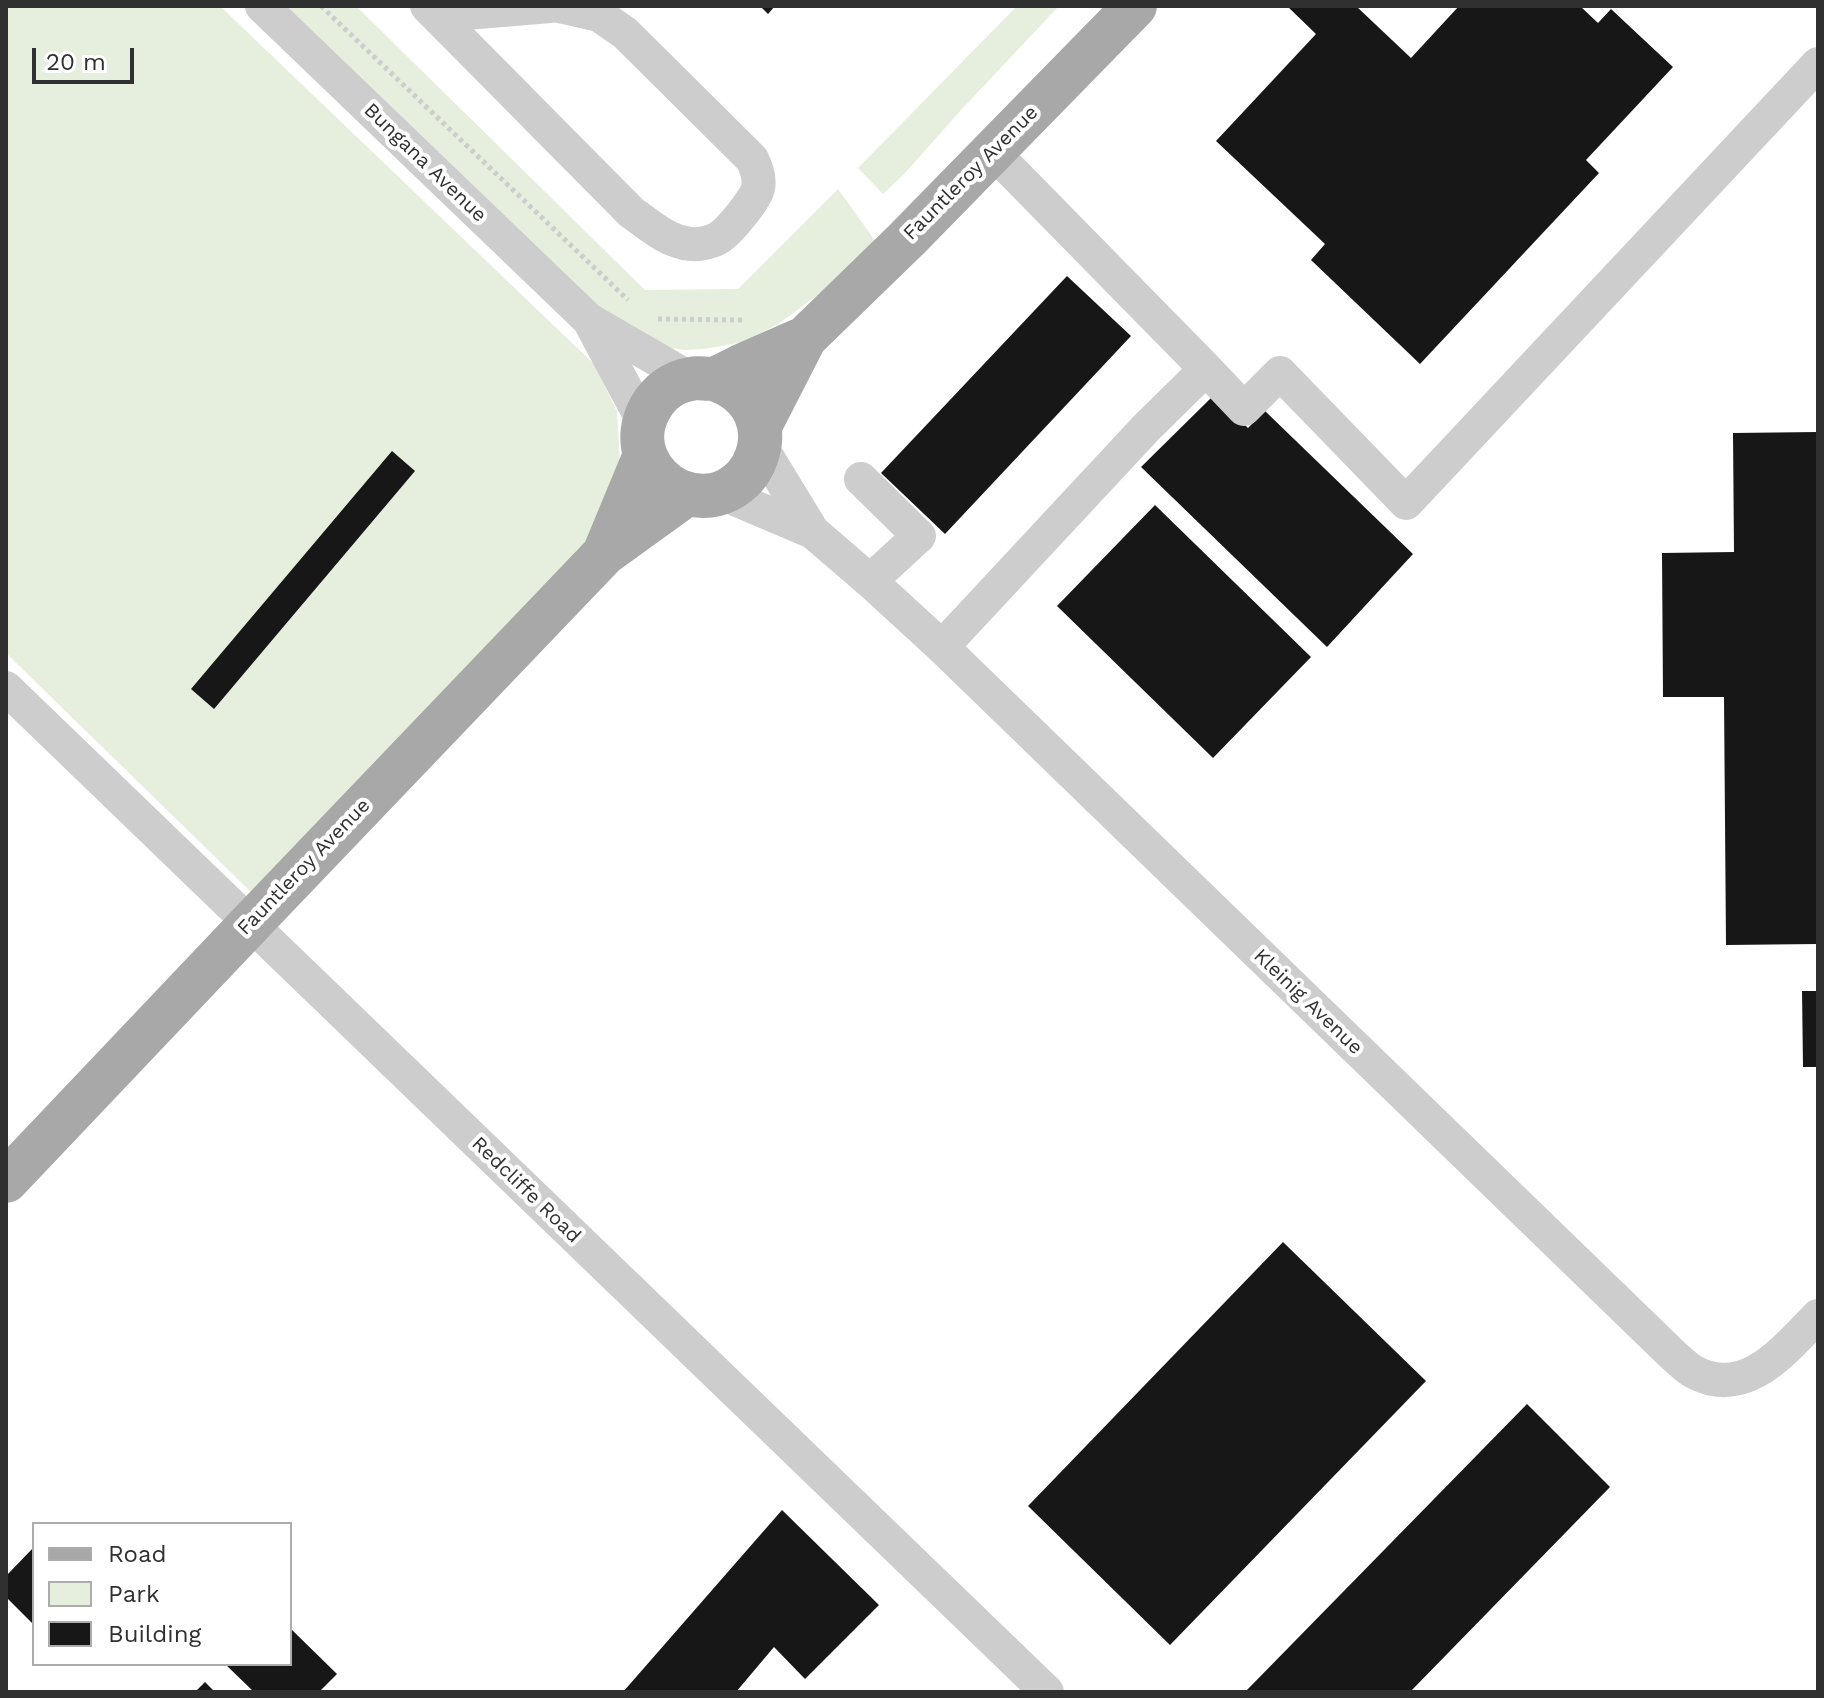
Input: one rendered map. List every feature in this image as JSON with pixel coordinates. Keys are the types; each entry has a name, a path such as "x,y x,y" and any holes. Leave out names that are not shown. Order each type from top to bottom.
{"main road":[{"name":"Fauntleroy Avenue","path":"760,436 805,338 907,239 1135,6"},
{"name":"Fauntleroy Avenue","path":"702,379 805,338"},
{"path":"702,379 727,383 742,394 753,409 760,436 754,463 744,478 732,488 704,493 673,489 660,479 644,438 659,396 673,385 702,379"},
{"name":"Fauntleroy Avenue","path":"604,554 644,438"},
{"name":"Fauntleroy Avenue","path":"6,1181 604,554 704,493"}],"street":[{"name":"Bungana Avenue","path":"262,6 589,320 702,379"},
{"path":"427,6 454,14 550,6"},
{"path":"427,6 631,212 677,241 692,244 720,237 755,198 759,185 758,171 752,159 625,33 599,15 559,6"},
{"path":"993,152 1244,409 1280,373 1406,503 1818,64"},
{"name":"Bungana Avenue","path":"589,320 644,438"},
{"path":"942,647 1146,428 1206,369"},
{"name":"Kleinig Avenue","path":"760,436 813,532 942,647 1693,1372 1721,1381 1746,1376 1774,1360 1818,1316"},
{"path":"861,479 919,536 870,581"},
{"name":"Kleinig Avenue","path":"704,493 813,532"},
{"name":"Redcliffe Road","path":"6,688 1047,1692"}],"path":[{"path":"321,6 636,308"},
{"path":"647,319 754,320"}],"green space":[{"path":"6,6 220,6 595,365 617,412 620,462 600,530 254,895 6,653"},
{"path":"282,6 356,6 645,290 738,289 838,189 876,242 815,297 778,324 744,342 704,349 664,347 615,322"},
{"path":"1017,6 1059,6 883,194 858,168"}],"building":[{"path":"760,6 775,6 768,14"},
{"path":"1287,6 1356,6 1411,58 1459,6 1580,6 1598,23 1611,9 1673,67 1586,160 1599,173 1420,364 1311,260 1325,244 1216,141 1316,34"},
{"path":"1067,276 1131,336 945,534 881,473"},
{"path":"1214,395 1248,428 1265,411 1413,554 1327,647 1141,467"},
{"path":"1818,432 1818,944 1726,945 1724,697 1663,697 1662,553 1734,552 1733,433"},
{"path":"392,451 415,471 214,709 191,689"},
{"path":"1155,505 1311,657 1213,758 1057,606"},
{"path":"1802,991 1818,991 1818,1067 1803,1067"},
{"path":"1283,1242 1426,1381 1170,1645 1028,1506"},
{"path":"1527,1404 1610,1487 1410,1692 1245,1692"},
{"path":"782,1510 879,1605 805,1679 774,1647 736,1692 623,1692"},
{"path":"32,1549 32,1623 6,1597 6,1576"},
{"path":"292,1630 337,1674 319,1692 254,1692 227,1666 292,1666"},
{"path":"205,1682 215,1692 195,1692"}]}
